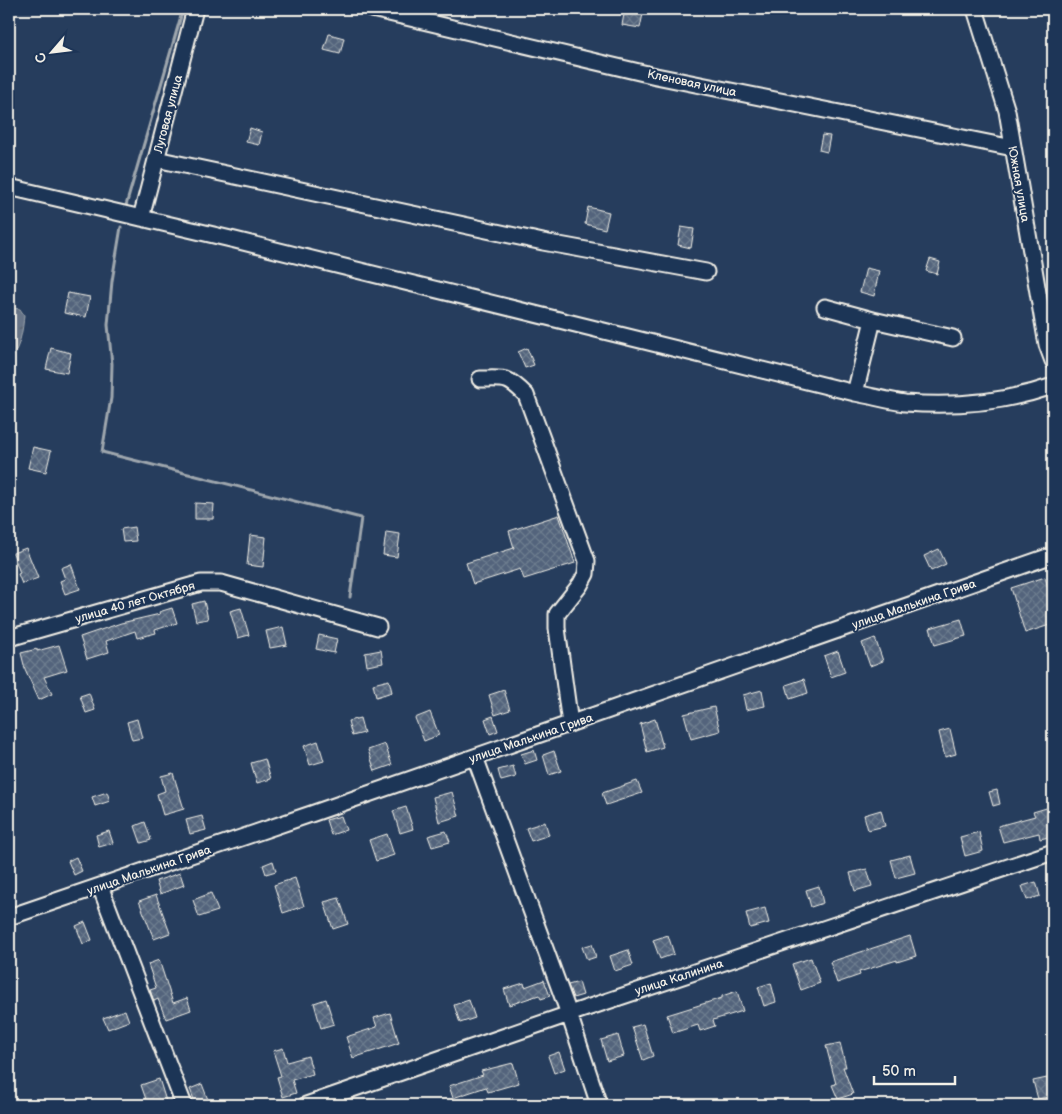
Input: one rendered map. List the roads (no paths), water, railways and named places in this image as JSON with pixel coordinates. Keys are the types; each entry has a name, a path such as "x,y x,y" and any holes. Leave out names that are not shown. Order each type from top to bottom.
{"street":[{"name":"Луговая улица","path":"142,218 195,9"},
{"name":"Кленовая улица","path":"372,9 656,76 1013,148"},
{"name":"Южная улица","path":"975,9 1007,111 1047,345 1053,361"},
{"path":"156,159 543,242 706,272"},
{"path":"9,187 254,244 856,393 903,402 936,404 995,401 1053,386"},
{"path":"825,308 953,338"},
{"path":"856,393 872,320"},
{"path":"480,379 507,379 526,395 587,561 586,574 580,585 556,614 556,628 570,724"},
{"name":"улица Малькина Грива","path":"9,917 474,758 1053,555"},
{"name":"улица 40 лет Октября","path":"9,638 201,583 221,583 378,626"},
{"path":"474,758 569,1014 599,1105"},
{"name":"улица Калинина","path":"306,1105 569,1014 1053,852"},
{"path":"100,886 184,1105"}],"water":[{"path":"12,308 20,309 24,315 22,333 16,351 9,360 9,312"}],"waterway":[{"path":"125,209 183,9"},
{"path":"121,227 112,281 108,325 112,364 111,398 102,452 361,518 350,597"}]}
